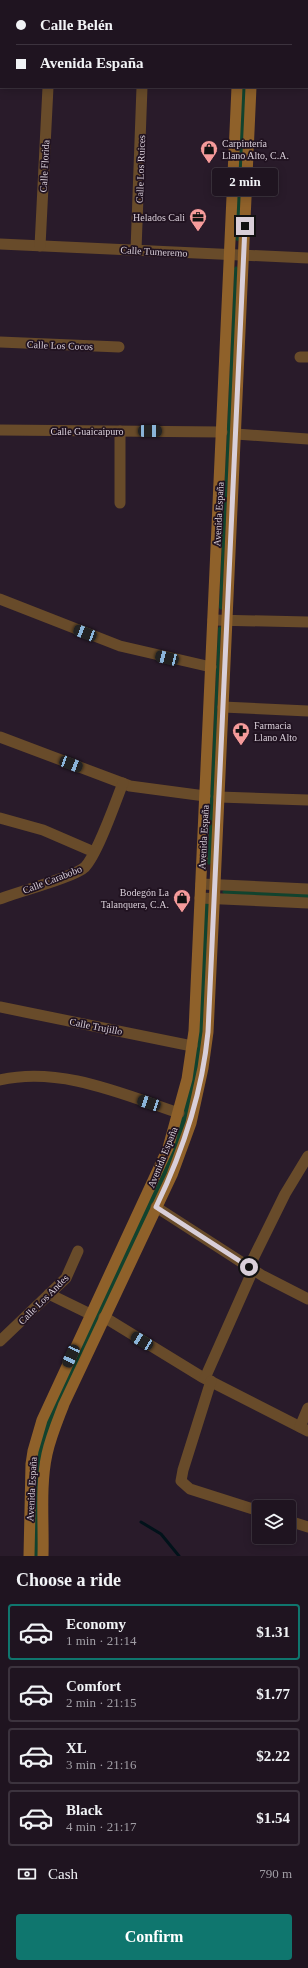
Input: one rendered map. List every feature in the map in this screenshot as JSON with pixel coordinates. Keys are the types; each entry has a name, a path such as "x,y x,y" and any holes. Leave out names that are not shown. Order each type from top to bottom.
{"main road":[{"name":"Avenida España","path":"29,1556 30,1482 33,1450 48,1405 159,1169 179,1113 190,1066 201,884 237,88"},
{"name":"Avenida España","path":"43,1556 44,1483 47,1454 64,1404 172,1174 187,1136 203,1068 208,1032 251,88"}],"street":[{"name":"Calle Florida","path":"40,246 48,88"},
{"name":"Calle Los Ruices","path":"136,250 142,88"},
{"name":"Calle Tumeremo","path":"0,244 308,258"},
{"name":"Calle Los Cocos","path":"0,342 119,347"},
{"name":"Calle Guaicaipuro","path":"0,430 222,432"},
{"path":"120,431 120,503"},
{"path":"236,434 308,439"},
{"path":"0,599 120,646 211,667"},
{"path":"213,620 308,622"},
{"path":"223,707 308,711"},
{"path":"0,737 123,784 205,796"},
{"name":"Calle Carabobo","path":"0,899 81,870 91,860 123,784"},
{"path":"219,797 308,800"},
{"path":"0,818 43,830 94,852"},
{"path":"201,884 308,889"},
{"path":"200,898 308,903"},
{"name":"Calle Trujillo","path":"0,1007 192,1046"},
{"path":"0,1080 26,1075 88,1084 179,1113"},
{"path":"252,1510 190,1489 181,1481 182,1470 208,1380 251,1269 285,1194 308,1156"},
{"path":"156,1207 251,1269 308,1299"},
{"name":"Calle Los Andes","path":"0,1341 66,1278 78,1251"},
{"path":"49,1294 90,1314"},
{"path":"104,1317 208,1380 304,1429 308,1408"},
{"path":"296,1523 308,1527"}],"green space":[{"path":"241,88 247,88 239,240 235,240"},
{"path":"236,266 238,268 221,610 219,608 234,268"},
{"path":"220,626 211,863 209,865 207,863 218,628"},
{"path":"224,890 308,894 308,898 224,894 222,892"},
{"path":"205,903 209,903 202,1051 187,1122 168,1173 52,1423 39,1556 33,1556 37,1451 46,1421 177,1133"}],"waterway":[{"path":"141,1522 161,1534 179,1556"}],"place":[{"name":"Carpintería Llano Alto, C.A.","path":"209,164"},
{"name":"Helados Cali","path":"198,232"},
{"name":"Farmacia Llano Alto","path":"241,746"},
{"name":"Bodegón La Talanquera, C.A.","path":"182,913"}],"route":[{"path":"245,226 208,1032 203,1068 191,1123 172,1174 156,1207 249,1267"}]}
